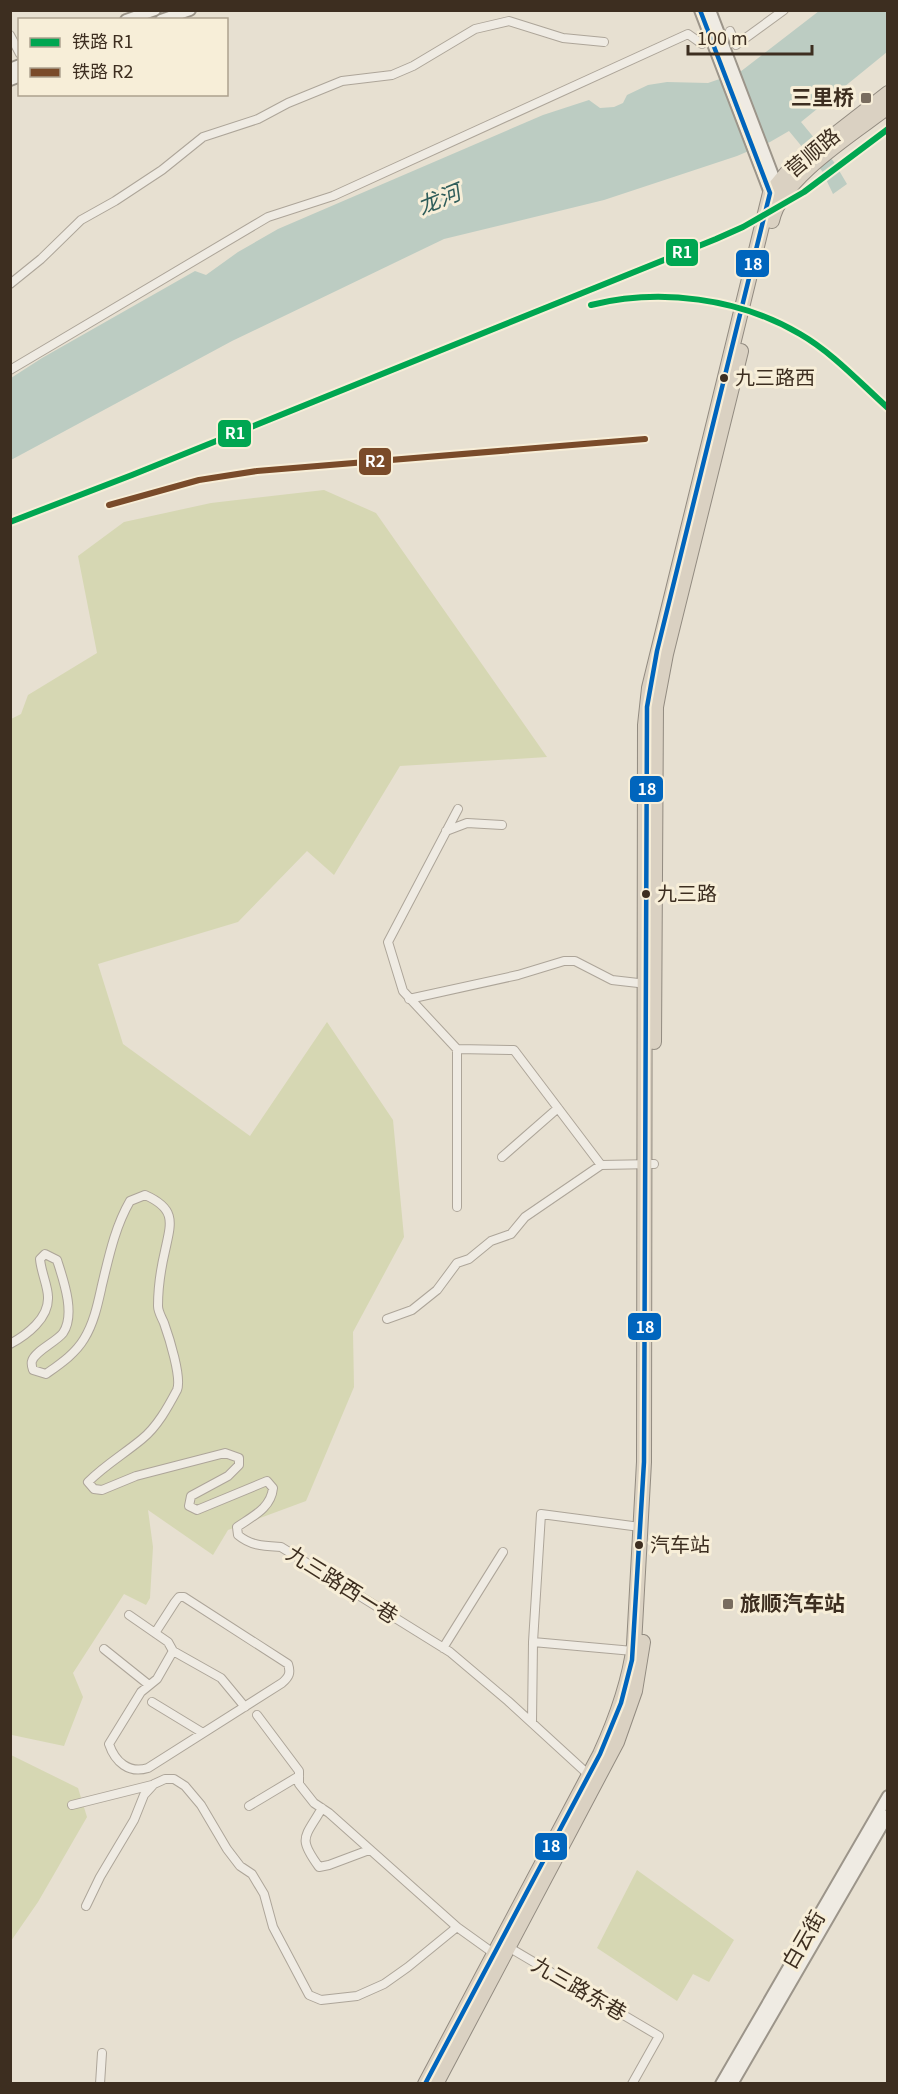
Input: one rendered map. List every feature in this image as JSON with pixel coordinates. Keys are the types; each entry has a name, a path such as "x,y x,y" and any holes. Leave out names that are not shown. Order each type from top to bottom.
{"highway":[{"name":"营顺路","path":"776,191 797,179 811,160 888,93"},
{"name":"营顺路","path":"825,149 888,106"},
{"path":"593,1778 621,1703 630,1673 633,1651 644,1462 650,984 659,689 774,209 776,191"},
{"path":"425,2084 501,1951 593,1778 625,1725 635,1691 642,1652 653,1457 649,1164"},
{"path":"436,2084 501,1951"}],"main road":[{"path":"132,18 155,10"},
{"path":"167,18 190,10"},
{"path":"700,10 728,71 776,191"},
{"path":"710,10 728,71"},
{"name":"白云街","path":"722,2084 886,1800"},
{"name":"白云街","path":"732,2084 888,1815"}],"street":[{"path":"730,31 736,45 784,10"},
{"path":"10,284 41,259 81,220 162,170 203,137 258,119 288,103 342,81 392,75 413,66 475,29 497,23 509,21 563,38 604,42"},
{"path":"10,370 268,217 333,196 688,34 702,44"},
{"path":"10,35 18,50"},
{"path":"457,1207 457,1049 403,991 388,942 458,808"},
{"path":"446,831 467,823 502,825"},
{"path":"409,999 518,975 564,961 584,964 612,980 650,984"},
{"path":"457,1049 514,1050 601,1165"},
{"path":"502,1157 558,1108"},
{"path":"387,1319 412,1310 437,1290 458,1263 469,1259 491,1241 511,1234 525,1217 601,1165 649,1164"},
{"name":"九三路西一巷","path":"10,1344 22,1338 41,1321 49,1298 39,1259 45,1254 57,1260 67,1290 68,1313 64,1332 36,1355 32,1361 33,1370 46,1374 65,1360 84,1339 96,1311 110,1250 121,1216 130,1201 145,1195 161,1202 169,1217 171,1231 165,1251 157,1309 164,1324 176,1368 178,1387 163,1415 144,1437 102,1468 88,1482 94,1489 102,1490 136,1476 225,1453 239,1458 239,1466 228,1476 191,1496 189,1506 197,1510 267,1481 273,1488 272,1498 259,1512 237,1527 238,1535 247,1542 281,1547 443,1647 532,1722 593,1778"},
{"path":"532,1722 533,1642 541,1514 640,1527"},
{"path":"443,1647 503,1552"},
{"path":"155,1634 175,1602 179,1597 184,1597 288,1664 290,1670 288,1677 282,1683 148,1768 139,1770 126,1767 112,1753 109,1744 141,1692 157,1679 173,1651"},
{"path":"129,1615 168,1642 173,1651 221,1678 245,1707"},
{"path":"533,1642 633,1651"},
{"path":"104,1649 149,1685"},
{"path":"152,1702 203,1733"},
{"name":"九三路东巷","path":"257,1715 299,1771 299,1784 314,1803 457,1927 658,2036 632,2084"},
{"path":"139,1770 140,1788"},
{"path":"249,1806 299,1776"},
{"path":"72,1805 140,1788 165,1779 174,1779 185,1786 201,1805 227,1849 240,1866 252,1874 264,1894 273,1927 309,1995 321,2000 357,1996 384,1984 457,1927"},
{"path":"86,1906 100,1877 134,1820 144,1795 154,1784"},
{"path":"322,1808 305,1839 306,1848 319,1867 369,1850"},
{"path":"100,2084 102,2053"}],"green space":[{"path":"324,490 376,513 547,757 400,766 334,875 307,851 238,922 98,964 123,1044 250,1136 327,1022 393,1120 404,1237 353,1332 354,1387 306,1501 228,1530 213,1555 148,1510 153,1547 150,1598 146,1605 124,1594 73,1673 83,1697 64,1746 12,1735 11,1737 11,719 21,714 28,695 97,653 78,556 124,522 211,503"},
{"path":"11,1755 78,1788 87,1817 38,1902 11,1941"},
{"path":"637,1870 734,1940 709,1982 693,1974 677,2001 597,1948"}],"water":[{"name":"龙河","path":"819,11 887,11 887,52 801,122 834,162 847,184 833,194 822,171 789,131 737,156 604,200 444,239 232,341 11,460 11,378 195,271 206,275 238,252 278,229 543,115 589,100 600,108 614,107 623,103 627,95 648,85 667,82 708,83 740,72"}],"rail line":[{"name":"R1","path":"10,522 132,475 743,227 804,192 888,129"},
{"name":"R1","path":"591,305 644,297 671,297 725,305 751,312 776,322 812,342 835,359 888,408"},
{"name":"R2","path":"109,505 199,480 257,471 645,439"}],"transit line":[{"name":"18","path":"425,2084 600,1754 621,1703 632,1660 644,1462 647,707 657,651 770,193 700,10"}],"place":[{"name":"三里桥","path":"866,98"},
{"name":"九三路西","path":"724,378"},
{"name":"九三路","path":"646,894"},
{"name":"汽车站","path":"639,1545"},
{"name":"旅顺汽车站","path":"728,1604"}]}
